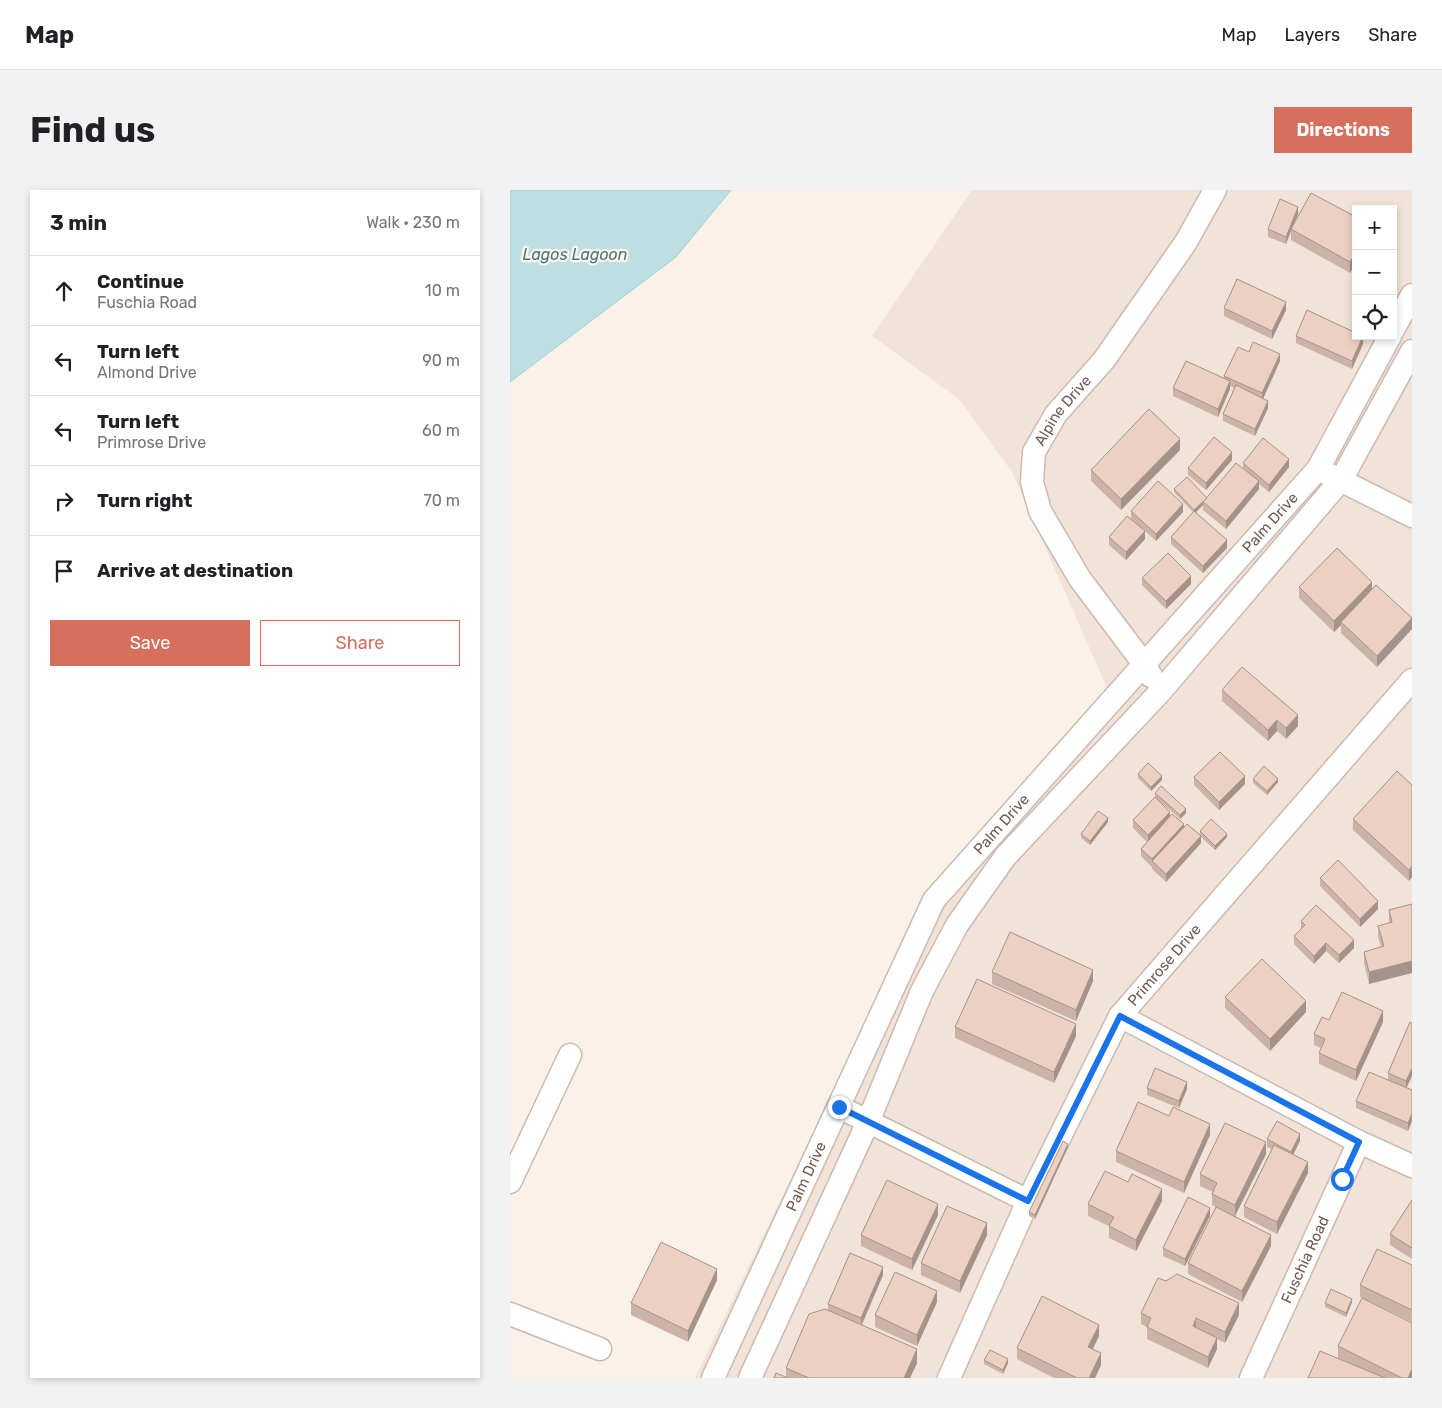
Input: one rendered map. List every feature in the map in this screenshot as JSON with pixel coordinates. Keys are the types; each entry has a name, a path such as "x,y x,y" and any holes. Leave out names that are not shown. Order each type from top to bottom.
{"street":[{"name":"Alpine Drive","path":"1160,692 1144,664 1080,579 1040,511 1032,482 1034,452 1056,414 1104,360 1186,242 1215,190"},
{"path":"1397,323 1412,296"},
{"name":"Palm Drive","path":"713,1378 934,900 1318,469 1388,340"},
{"name":"Palm Drive","path":"750,1378 868,1122 922,991 958,925 1004,857 1160,692 1341,480 1412,351"},
{"path":"1318,469 1412,516"},
{"name":"Primrose Drive","path":"949,1378 1028,1201 1120,1016 1412,680"},
{"path":"1120,1016 1359,1142 1412,1166"},
{"path":"510,1182 570,1055"},
{"path":"839,1107 1028,1201"},
{"name":"Fuschia Road","path":"1251,1378 1359,1142"},
{"path":"510,1314 600,1349"}],"shaded area":[{"path":"972,190 1412,190 1412,1378 695,1378 928,892 1107,688 1012,472 959,399 872,336"}],"water":[{"name":"Lagos Lagoon","path":"510,190 731,190 676,257 510,382"}],"building":[{"path":"1311,193 1352,215 1352,259 1350,262 1291,229"},
{"path":"1280,199 1298,207 1286,237 1268,229"},
{"path":"1237,279 1286,302 1272,331 1224,308"},
{"path":"1307,310 1352,331 1352,340 1361,340 1352,361 1296,336"},
{"path":"1253,342 1280,354 1262,393 1224,376 1238,347 1249,352"},
{"path":"1186,361 1230,381 1218,409 1173,388"},
{"path":"1236,385 1268,401 1255,429 1223,414"},
{"path":"1149,409 1180,439 1121,499 1091,470"},
{"path":"1214,437 1232,452 1206,483 1188,468"},
{"path":"1263,438 1289,459 1269,485 1243,463"},
{"path":"1236,463 1259,481 1226,521 1203,502"},
{"path":"1187,477 1207,498 1194,510 1174,489"},
{"path":"1158,481 1183,504 1156,534 1131,511"},
{"path":"1194,511 1227,540 1203,566 1171,537"},
{"path":"1127,516 1145,531 1126,552 1109,537"},
{"path":"1337,548 1372,582 1334,621 1299,587"},
{"path":"1168,553 1191,576 1166,601 1142,578"},
{"path":"1376,585 1412,618 1377,656 1341,622"},
{"path":"1242,667 1298,715 1286,728 1277,720 1268,730 1222,690"},
{"path":"1220,752 1245,776 1219,802 1194,777"},
{"path":"1148,763 1162,776 1151,787 1138,774"},
{"path":"1264,766 1278,779 1267,791 1253,779"},
{"path":"1397,771 1412,785 1412,866 1409,870 1353,819"},
{"path":"1161,786 1186,809 1180,815 1155,793"},
{"path":"1155,797 1170,812 1148,835 1133,820"},
{"path":"1098,811 1108,818 1090,841 1081,834"},
{"path":"1172,814 1184,824 1152,859 1141,849"},
{"path":"1211,819 1227,834 1215,846 1200,831"},
{"path":"1187,824 1201,836 1166,874 1152,861"},
{"path":"1338,860 1378,901 1360,919 1320,878"},
{"path":"1412,904 1412,961 1369,972 1364,952 1384,946 1378,926 1392,922 1389,910"},
{"path":"1316,905 1354,940 1339,955 1326,943 1314,956 1294,936 1305,925 1301,921"},
{"path":"1010,932 1093,970 1076,1010 992,972"},
{"path":"1262,959 1306,1001 1270,1039 1225,997"},
{"path":"977,979 1076,1024 1054,1072 955,1027"},
{"path":"1342,992 1383,1011 1356,1070 1319,1053 1325,1039 1314,1034 1322,1017 1329,1020"},
{"path":"1410,1022 1412,1023 1412,1068 1406,1081 1388,1073"},
{"path":"1155,1068 1187,1082 1179,1101 1147,1088"},
{"path":"1369,1072 1412,1090 1412,1113 1408,1123 1356,1101"},
{"path":"1138,1102 1169,1116 1173,1107 1210,1124 1184,1182 1116,1151"},
{"path":"1277,1121 1300,1134 1291,1152 1267,1139"},
{"path":"1225,1123 1266,1142 1235,1205 1212,1194 1217,1183 1200,1174"},
{"path":"1063,1141 1068,1144 1035,1215 1029,1212"},
{"path":"1274,1145 1308,1162 1277,1222 1244,1206"},
{"path":"1105,1171 1128,1182 1132,1174 1162,1189 1136,1240 1109,1226 1114,1217 1088,1204"},
{"path":"887,1180 938,1204 912,1259 861,1235"},
{"path":"1188,1197 1210,1208 1185,1259 1163,1248"},
{"path":"1412,1200 1412,1248 1390,1234"},
{"path":"947,1206 987,1223 960,1281 921,1263"},
{"path":"1216,1207 1271,1235 1242,1291 1188,1263"},
{"path":"661,1242 717,1269 688,1331 631,1303"},
{"path":"1377,1249 1412,1265 1412,1310 1360,1285"},
{"path":"850,1253 883,1267 861,1318 828,1304"},
{"path":"895,1272 937,1291 917,1335 875,1315"},
{"path":"1177,1274 1239,1303 1225,1332 1196,1318 1193,1326 1217,1338 1208,1357 1147,1327 1151,1318 1141,1313 1158,1278 1166,1281"},
{"path":"1331,1289 1352,1299 1346,1313 1325,1303"},
{"path":"1042,1296 1099,1325 1088,1347 1101,1353 1089,1378 1077,1378 1017,1348"},
{"path":"1362,1298 1412,1323 1412,1369 1408,1378 1402,1378 1338,1346"},
{"path":"825,1309 917,1349 904,1378 809,1378 786,1368 809,1314"},
{"path":"990,1350 1008,1359 1003,1370 984,1360"},
{"path":"1320,1351 1385,1378 1308,1378"},
{"path":"776,1373 788,1378 774,1378"}],"route":[{"path":"839,1107 1028,1201 1120,1016 1359,1142 1342,1179"}]}
